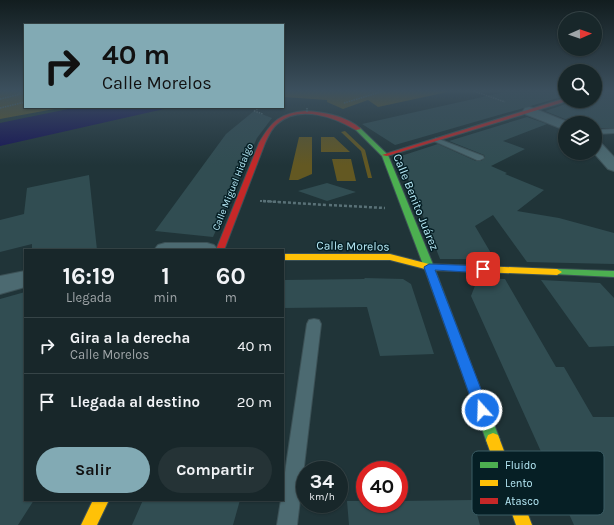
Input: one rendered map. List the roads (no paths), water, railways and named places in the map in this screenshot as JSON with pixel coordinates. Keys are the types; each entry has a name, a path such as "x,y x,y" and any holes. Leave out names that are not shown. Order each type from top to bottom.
{"street":[{"name":"Calle Miguel Hidalgo","path":"220,249 264,139 273,125 288,116"},
{"name":"Calle Benito Juárez","path":"331,116 355,127 377,145 385,155 429,267 497,451"},
{"path":"385,155 515,116"},
{"path":"541,116 558,122"},
{"path":"602,153 614,166"},
{"name":"Calle Morelos","path":"284,257 390,257 429,267 614,274"},
{"path":"0,285 24,279"},
{"path":"89,525 101,501"},
{"name":"Calle Benito Juárez","path":"520,515 524,525"}],"lane":[{"path":"602,132 614,131"},
{"path":"436,140 480,158"},
{"path":"287,525 314,324"}]}
